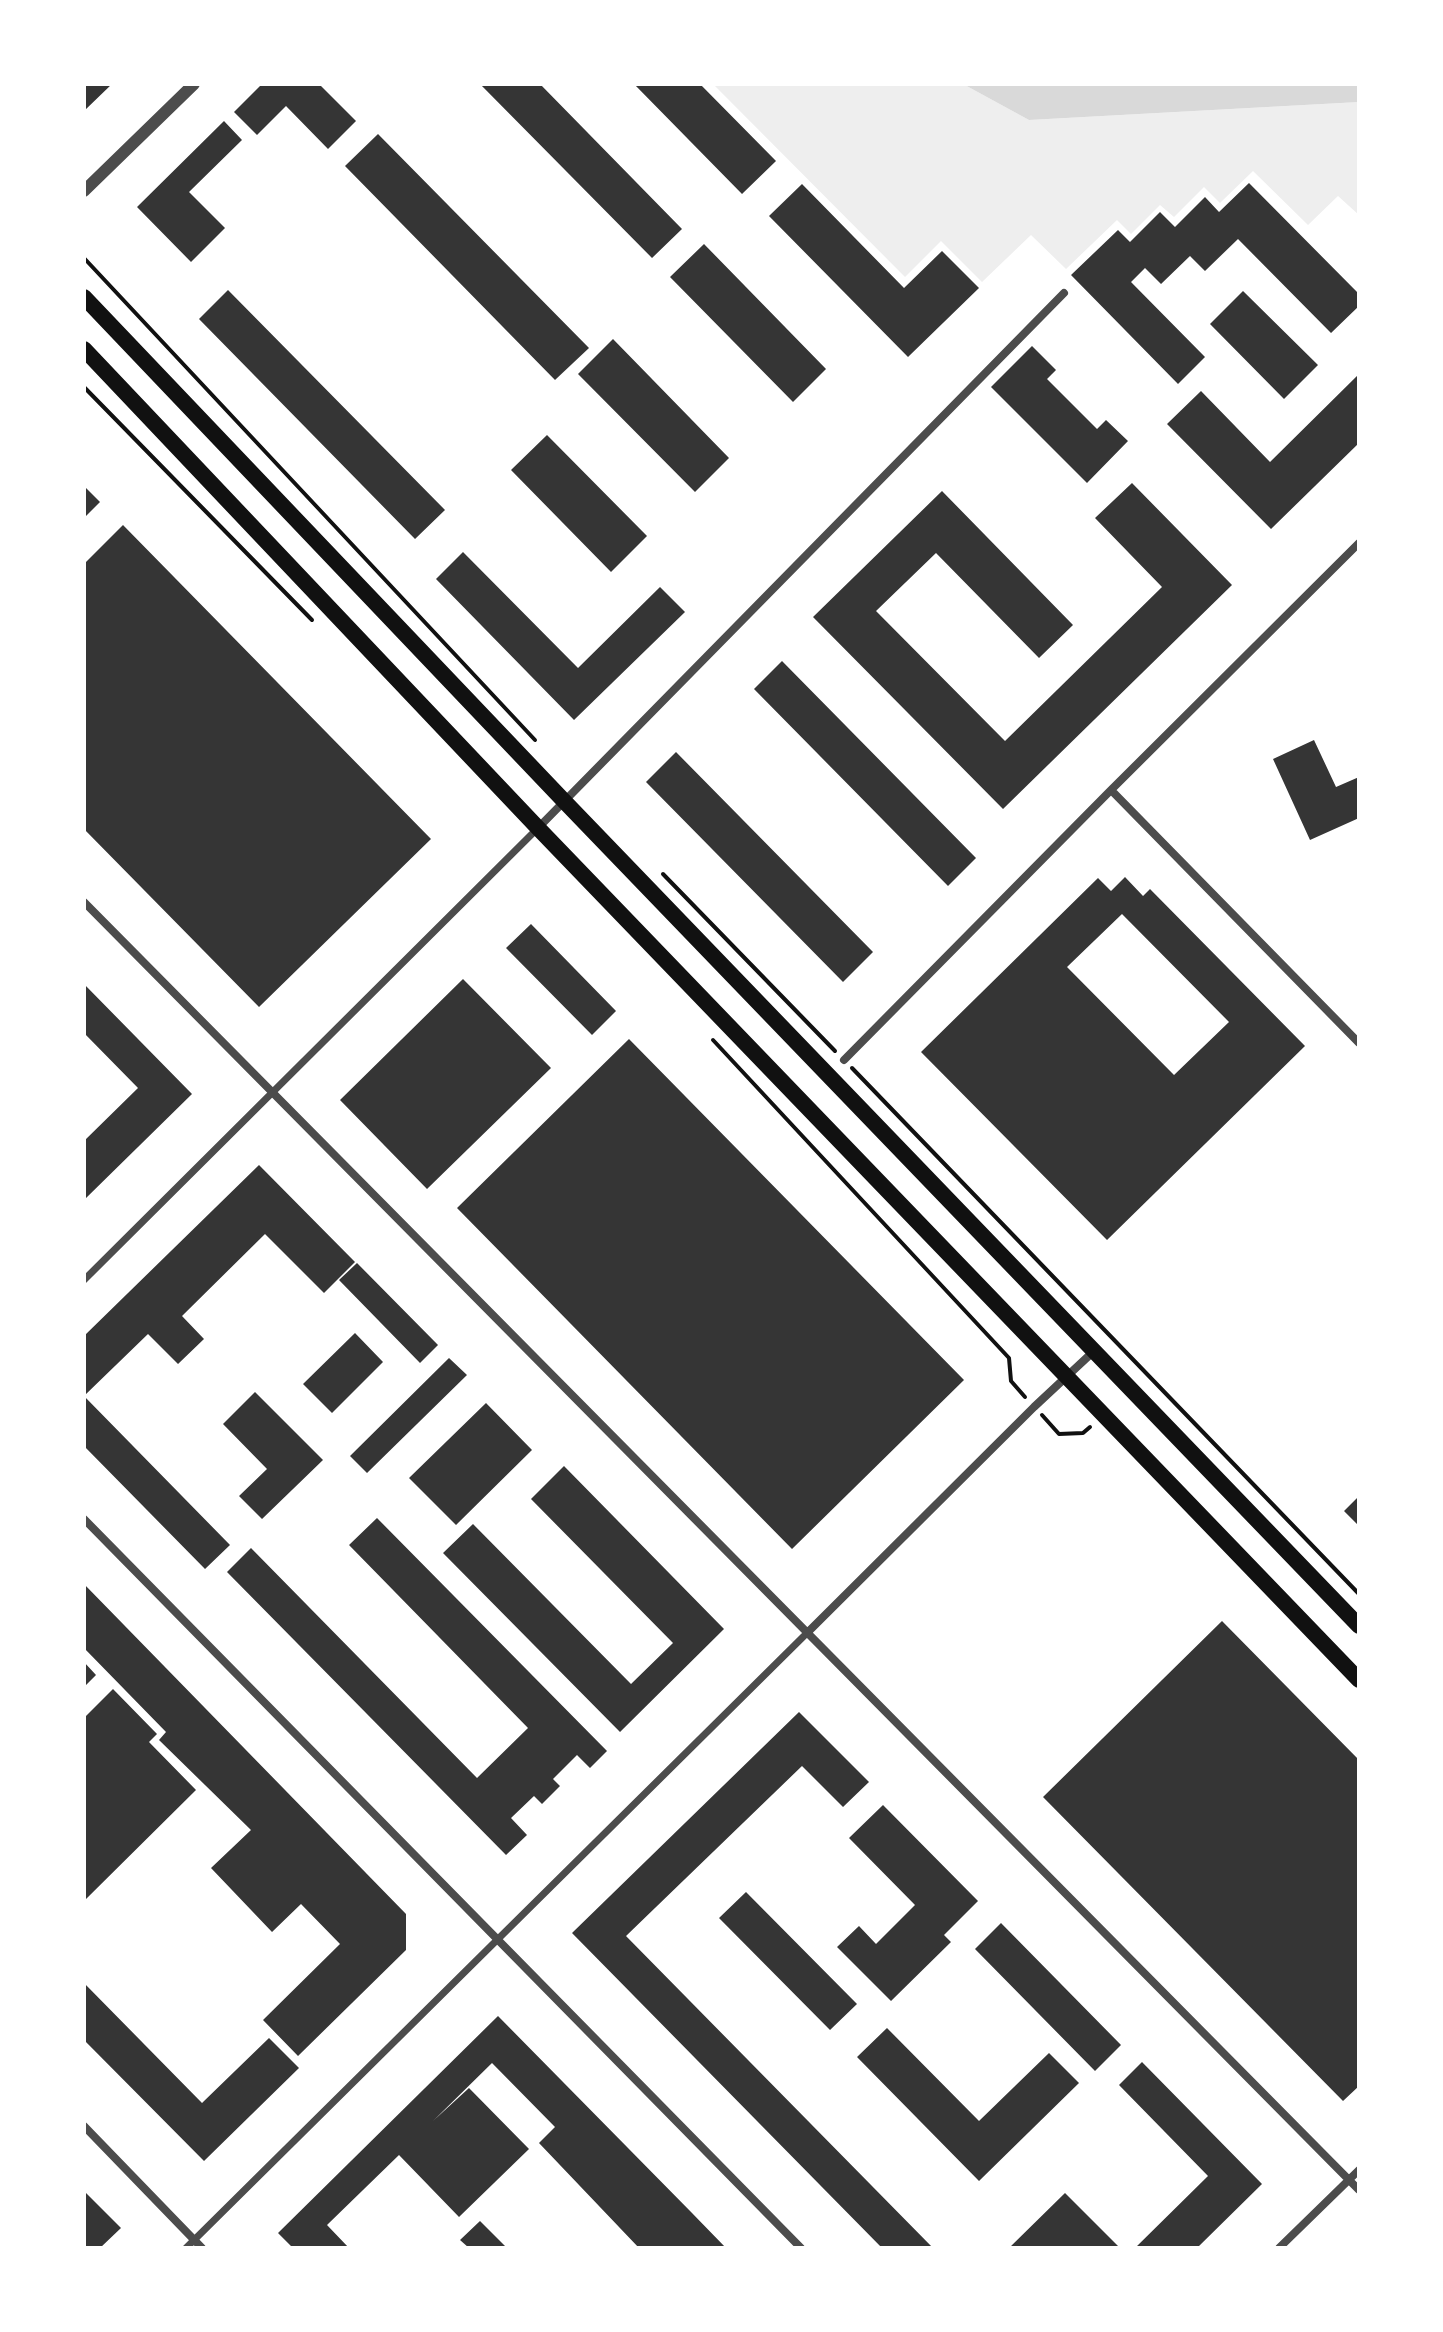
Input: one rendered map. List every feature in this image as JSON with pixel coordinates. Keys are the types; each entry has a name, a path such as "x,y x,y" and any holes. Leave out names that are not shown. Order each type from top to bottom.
{"highway":[{"path":"84,297 565,802 1359,1626"},
{"path":"84,349 538,828 1359,1680"}],"street":[{"path":"84,191 194,84"},
{"path":"84,1280 565,802 1064,293"},
{"path":"844,1060 1359,543"},
{"path":"1111,790 1359,1043"},
{"path":"84,902 1359,2190"},
{"path":"186,2248 1094,1351"},
{"path":"84,1519 801,2248"},
{"path":"84,2126 202,2248"},
{"path":"1279,2248 1359,2170"}],"path":[{"path":"84,258 536,742"},
{"path":"84,387 317,625"},
{"path":"657,867 1359,1594"},
{"path":"709,1036 1009,1358 1011,1381 1034,1407"}],"shaded area":[{"path":"713,84 963,84 1029,120 1359,102 1359,215 1338,196 1308,225 1253,171 1220,203 1204,187 1174,217 1160,205 1131,234 1117,220 1066,269 1031,235 982,282 941,241 905,277"},
{"path":"963,84 1359,84 1359,102 1029,120"}],"building":[{"path":"84,84 112,84 84,111"},
{"path":"262,84 319,84 356,121 328,149 286,106 257,135 234,112"},
{"path":"480,84 540,84 682,229 652,258"},
{"path":"634,84 700,84 776,161 742,194"},
{"path":"224,121 242,140 189,192 225,228 191,262 137,207"},
{"path":"378,134 589,348 555,380 345,166"},
{"path":"1249,183 1359,294 1359,306 1331,333 1238,239 1205,271 1190,256 1161,284 1145,268 1131,282 1205,357 1178,384 1071,275 1118,230 1130,242 1160,212 1175,227 1205,197 1219,212"},
{"path":"802,184 904,288 942,251 979,288 908,357 769,216"},
{"path":"704,244 826,369 793,402 670,277"},
{"path":"228,290 445,510 415,539 199,319"},
{"path":"1243,291 1318,365 1284,399 1210,324"},
{"path":"613,339 729,458 695,492 578,374"},
{"path":"1032,346 1056,370 1047,379 1097,429 1106,420 1128,441 1087,483 991,387"},
{"path":"1359,374 1359,443 1271,529 1167,424 1201,391 1270,462"},
{"path":"547,435 647,536 611,572 511,470"},
{"path":"1132,483 1232,585 1003,809 813,617 942,491 1073,625 1039,658 936,553 876,611 1005,741 1162,587 1095,518"},
{"path":"84,486 100,502 84,518"},
{"path":"123,525 431,839 259,1007 84,829 84,564"},
{"path":"463,552 578,668 660,587 685,612 574,720 436,579"},
{"path":"782,661 976,858 948,886 754,689"},
{"path":"1314,740 1336,787 1359,777 1359,818 1310,840 1273,759"},
{"path":"676,752 873,952 843,982 646,782"},
{"path":"1125,877 1143,896 1150,889 1305,1046 1107,1240 921,1052 1098,878 1111,891","holes":["1122,914 1229,1022 1174,1075 1067,967"]},
{"path":"531,924 616,1011 592,1035 506,948"},
{"path":"463,979 551,1068 427,1189 340,1100"},
{"path":"84,984 192,1094 84,1200 84,1141 138,1088 84,1033"},
{"path":"629,1039 964,1380 792,1549 457,1208"},
{"path":"259,1165 355,1262 324,1293 265,1234 182,1316 204,1339 178,1364 148,1334 84,1396 84,1336"},
{"path":"357,1263 438,1345 420,1363 339,1280"},
{"path":"355,1333 383,1362 332,1413 303,1384"},
{"path":"449,1358 467,1375 367,1473 350,1456"},
{"path":"255,1392 323,1460 262,1519 239,1496 267,1469 223,1424"},
{"path":"84,1396 230,1545 205,1569 84,1446"},
{"path":"486,1403 532,1450 456,1525 409,1478"},
{"path":"564,1466 724,1629 620,1732 443,1553 473,1524 631,1684 673,1643 531,1499"},
{"path":"1359,1496 1359,1526 1344,1511"},
{"path":"377,1518 607,1751 590,1768 577,1755 553,1779 560,1786 542,1804 534,1796 511,1818 527,1835 506,1855 227,1572 251,1548 477,1778 528,1728 349,1545"},
{"path":"84,1584 406,1914 406,1950 298,2056 263,2020 340,1944 301,1904 272,1932 211,1868 251,1830 159,1740 166,1732 84,1648"},
{"path":"1222,1621 1359,1760 1359,2086 1343,2101 1043,1797"},
{"path":"84,1662 96,1675 84,1687"},
{"path":"113,1689 157,1734 149,1742 196,1790 84,1901 84,1718"},
{"path":"799,1712 869,1782 843,1807 802,1766 626,1936 933,2248 882,2248 572,1933"},
{"path":"883,1805 978,1901 944,1935 951,1942 891,2001 837,1947 859,1926 876,1944 915,1905 849,1838"},
{"path":"746,1892 857,2004 830,2030 719,1918"},
{"path":"1001,1923 1121,2045 1095,2071 975,1949"},
{"path":"84,1983 202,2103 269,2038 299,2068 204,2161 84,2040"},
{"path":"498,2016 726,2248 639,2248 539,2143 555,2127 492,2063 433,2121 469,2088 529,2149 459,2217 399,2155 327,2225 349,2248 293,2248 278,2233"},
{"path":"887,2028 979,2121 1049,2053 1079,2083 979,2181 857,2057"},
{"path":"1142,2062 1262,2184 1197,2248 1135,2248 1208,2176 1119,2085"},
{"path":"84,2191 121,2228 100,2248 84,2248"},
{"path":"1065,2193 1120,2248 1009,2248"},
{"path":"480,2221 507,2248 469,2248 460,2240"}]}
